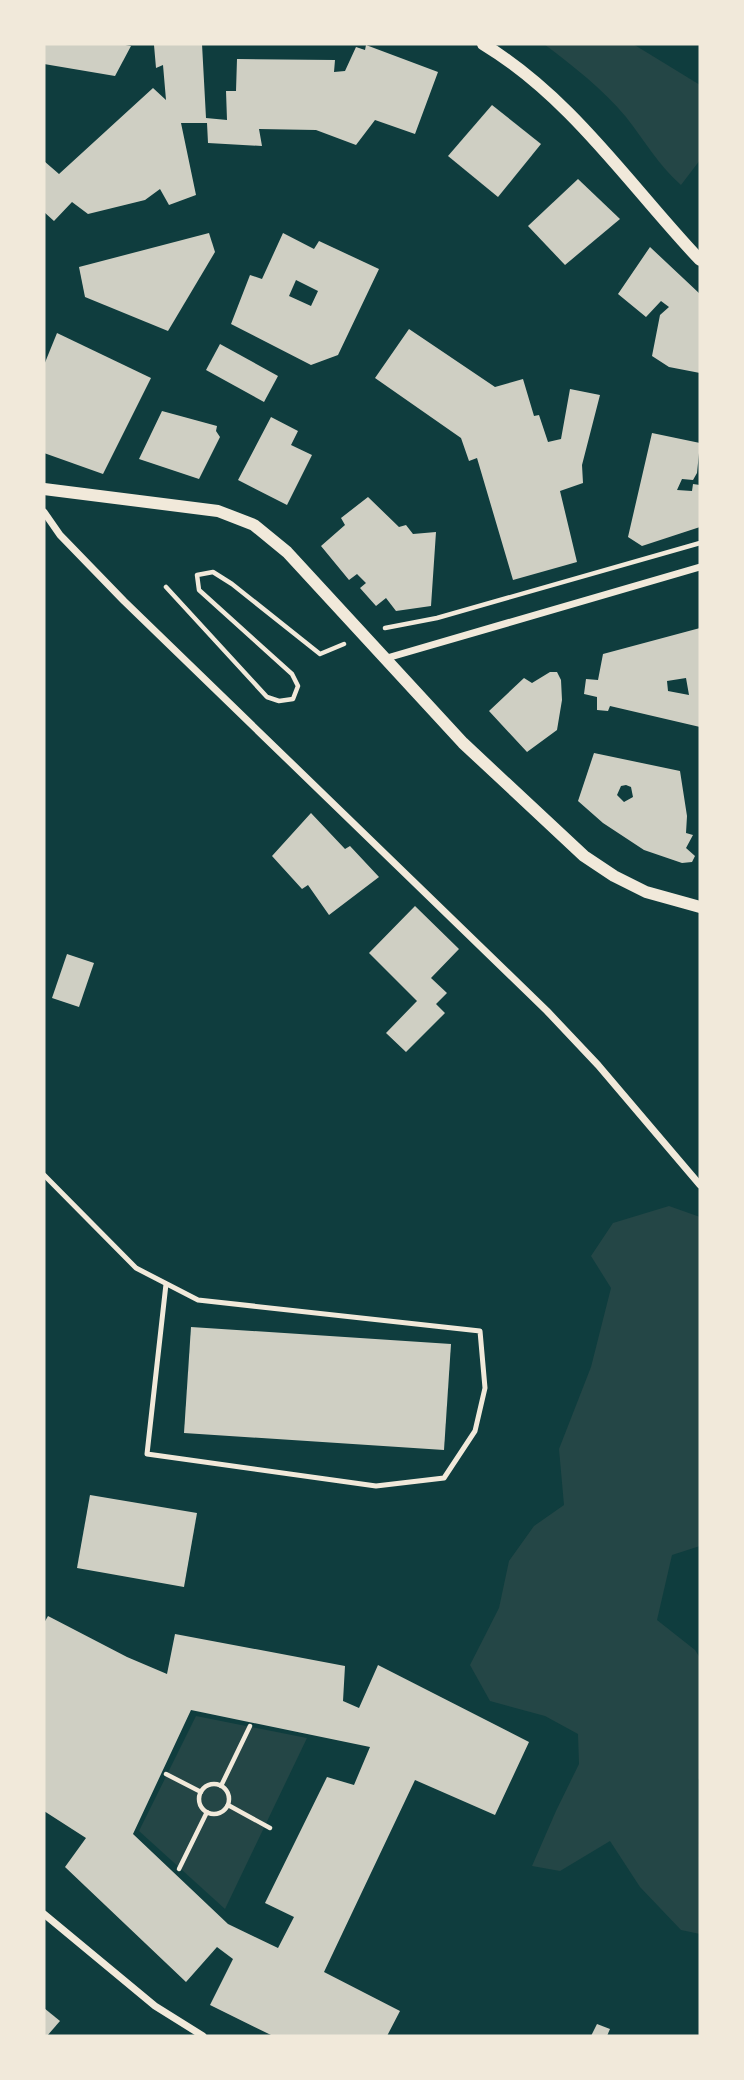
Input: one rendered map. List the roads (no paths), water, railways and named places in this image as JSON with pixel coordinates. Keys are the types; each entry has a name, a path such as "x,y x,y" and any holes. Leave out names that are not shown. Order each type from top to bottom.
{"street":[{"path":"483,44 525,73 580,124 700,260"},
{"path":"44,489 206,509 245,521 272,538 366,635 463,743 584,856 638,889 700,907"},
{"path":"44,512 60,535 124,601 547,1012 598,1065 700,1185"},
{"path":"387,658 700,567"},
{"path":"44,1914 155,2006 203,2036"}],"lane":[{"path":"44,1175 135,1268 198,1300 480,1331 485,1388 475,1431 444,1478 376,1486 147,1454 166,1284"}]}
